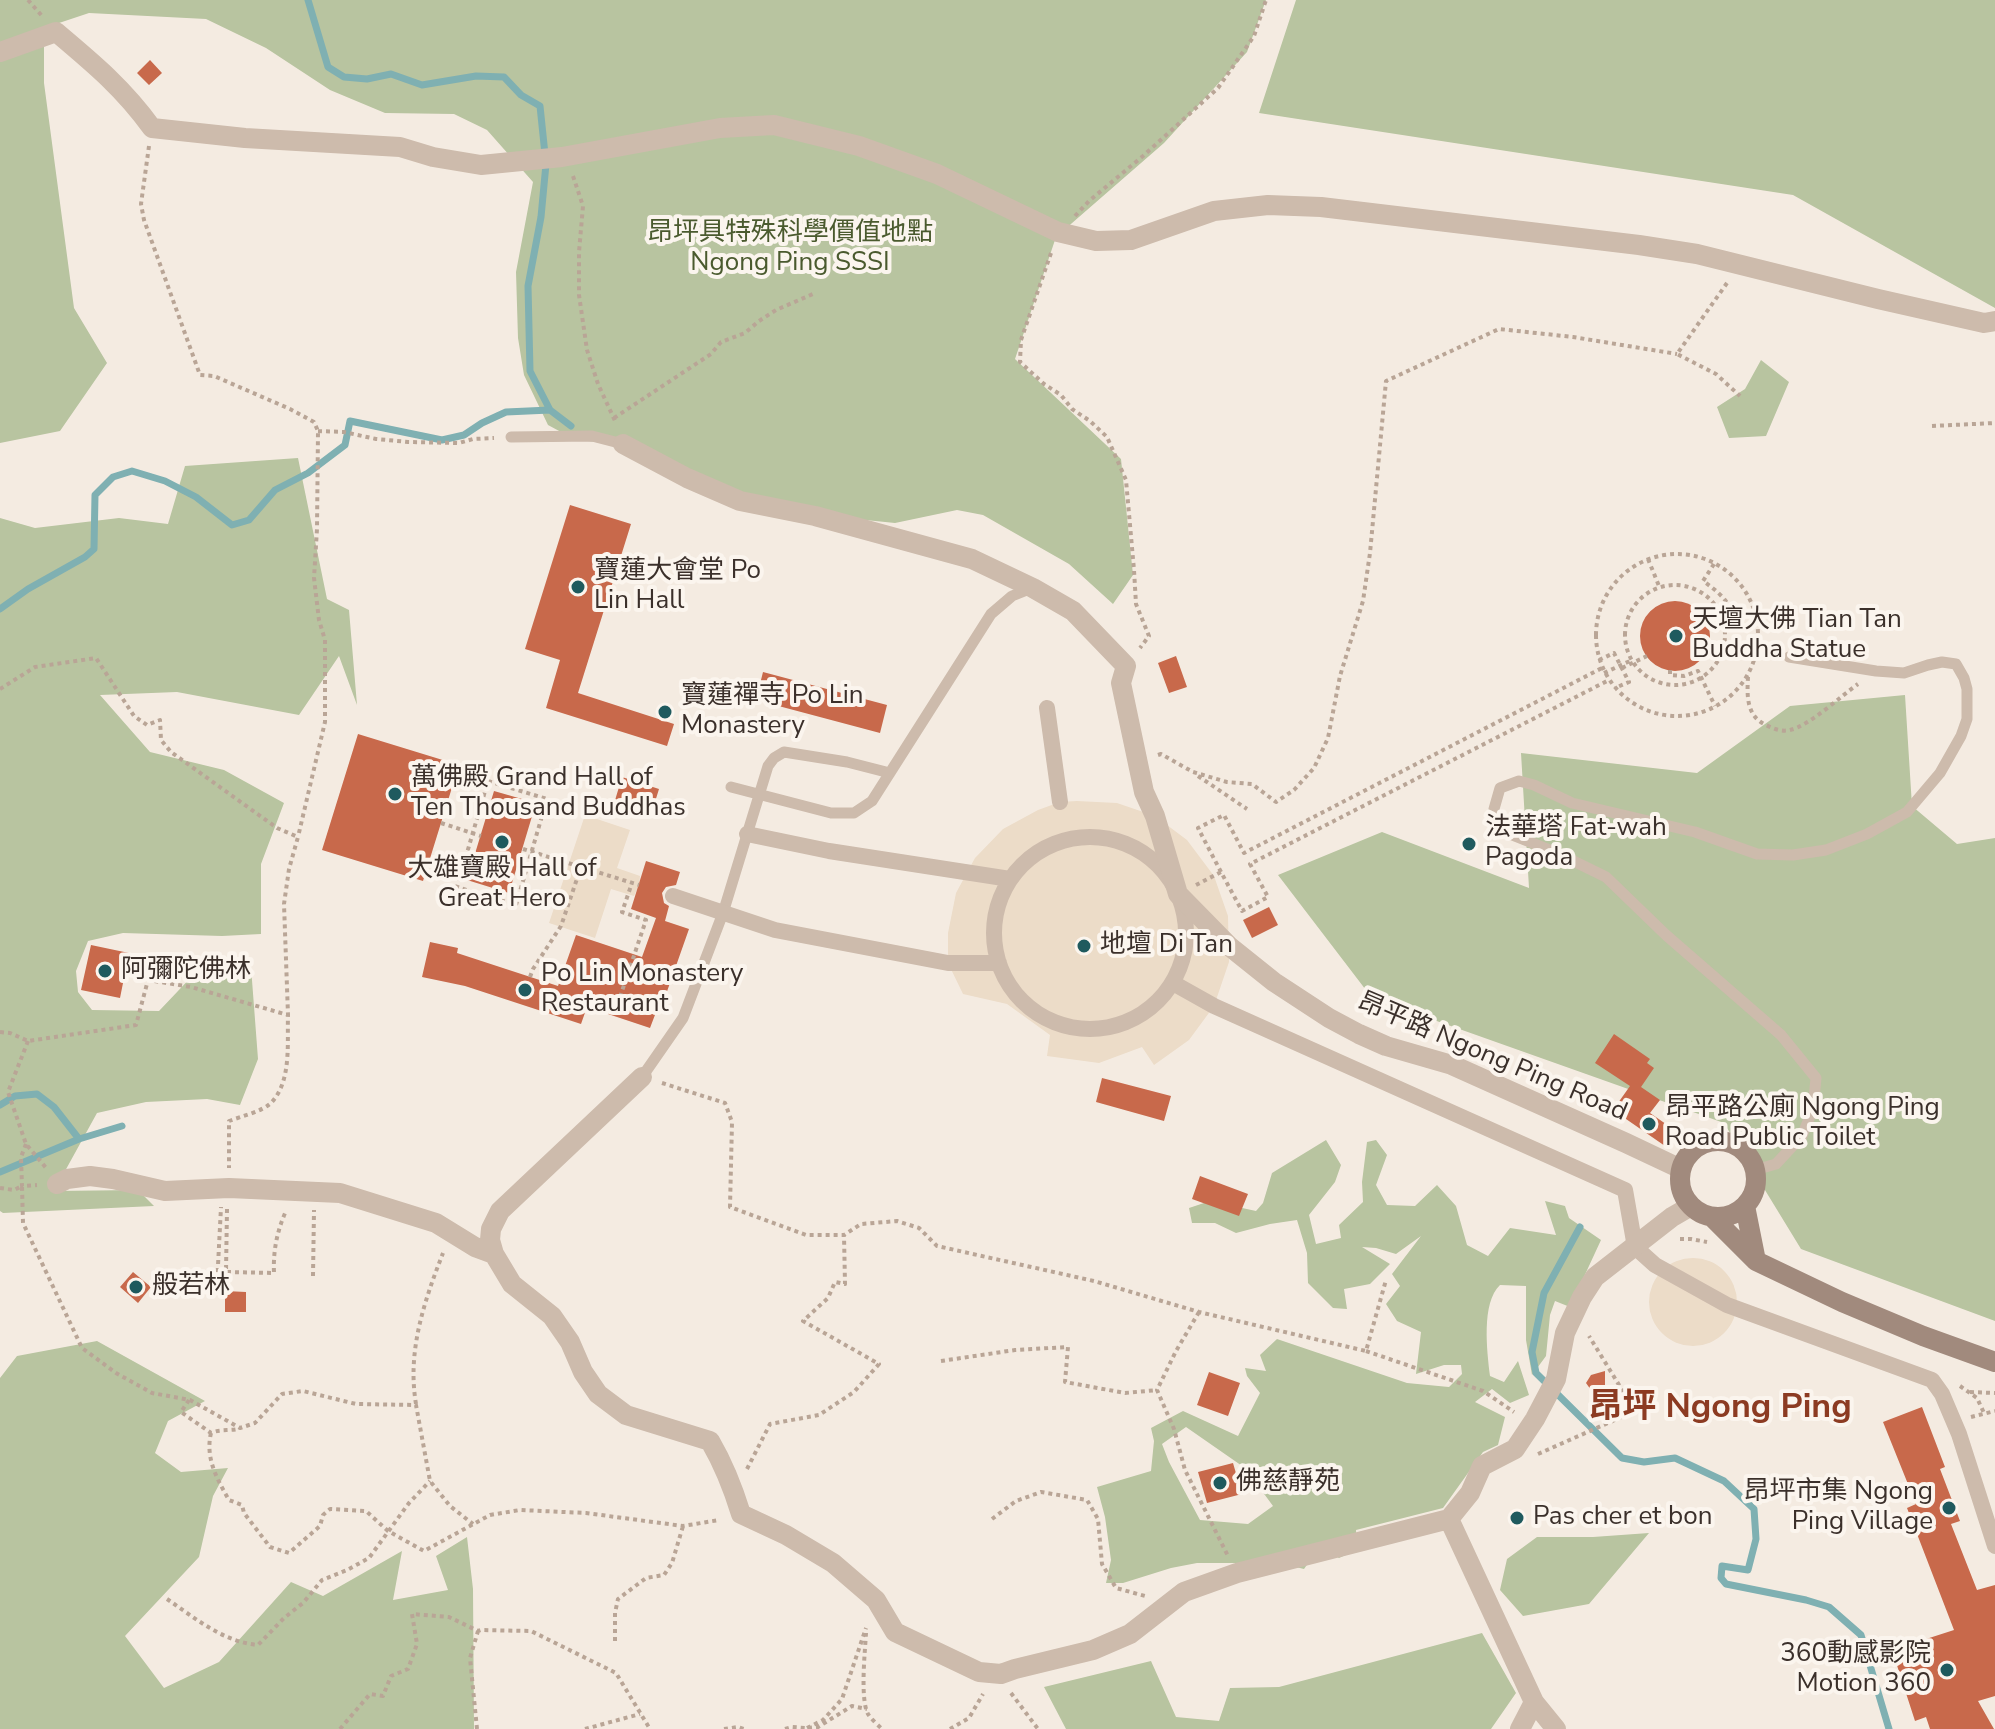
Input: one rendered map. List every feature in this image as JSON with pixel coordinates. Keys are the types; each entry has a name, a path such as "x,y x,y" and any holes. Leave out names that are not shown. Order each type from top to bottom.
{"main road":[{"path":"1712,1217 1730,1215 1745,1206 1754,1189 1755,1170 1745,1152 1727,1142 1707,1143 1690,1152 1681,1169 1681,1189 1691,1206 1712,1217 1756,1261 1842,1302 1995,1362"},
{"path":"1745,1206 1756,1261"}],"street":[{"path":"0,52 56,32 106,74 152,128 245,138 400,147 433,157 481,165 562,157 720,128 774,125 859,146 937,174 1058,232 1096,241 1131,240 1214,211 1268,205 1321,207 1697,254 1908,306 1984,323 1995,321"},
{"path":"623,444 687,478 740,501 815,516 972,559 1073,611 1126,666 1121,683 1144,792 1155,816 1178,894 1186,924 1184,955 1173,983 1155,1004 1133,1019 1107,1027 1079,1028 1053,1021 1030,1007 1011,987 999,963 994,934 998,905 1010,879 1030,857 1055,843 1084,836 1113,839 1140,851 1163,870 1178,894"},
{"path":"1047,708 1060,802"},
{"path":"747,834 829,851 1010,879"},
{"name":"昂平路 Ngong Ping Road","path":"1178,894 1229,946 1274,982 1329,1018 1386,1046 1452,1065 1513,1091 1681,1169"},
{"path":"673,896 775,930 948,963 999,963"},
{"path":"1173,983 1214,1006 1625,1190 1635,1247 1655,1265 1727,1305 1932,1380 1942,1394 1959,1434 1995,1546"},
{"path":"642,1077 500,1211 491,1229 494,1254 512,1284 552,1316 598,1394 626,1415 710,1441 722,1461 741,1514 786,1535 833,1563 876,1600 895,1632 979,1672 994,1674 1093,1650 1130,1634 1184,1592 1237,1573 1449,1519 1470,1493 1482,1466 1515,1449 1535,1419 1556,1379 1565,1333 1595,1277 1672,1217 1691,1206"},
{"path":"60,1183 90,1176 165,1191 225,1188 340,1193 436,1223 475,1247 494,1254"},
{"path":"1449,1519 1534,1702 1556,1729"},
{"path":"1520,1729 1534,1702"}],"lane":[{"path":"511,437 592,436 623,444"},
{"path":"731,787 831,813 854,813 872,801 991,614 1012,596 1033,588"},
{"path":"1755,1170 1776,1164 1802,1136 1813,1109 1816,1078 1781,1035 1666,935 1606,877 1497,827 1494,809 1500,788 1519,781 1572,803 1695,832 1757,854 1793,855 1826,850 1867,834 1907,812 1940,773 1967,719 1967,689 1956,664 1942,662 1904,673 1789,657"},
{"path":"642,1077 683,1018 723,913 768,766 774,758 784,752 847,762 890,773"}],"path":[{"path":"1126,666 1149,636 1136,604 1126,480 1107,437 1020,362 1021,340 1058,232 1218,88 1254,36 1266,0"},
{"path":"152,128 141,204 144,220 200,375 214,376 290,409 314,422 318,431 314,578 319,620 325,640 325,722 289,869 284,904 288,1015 286,1073 280,1090 269,1105 229,1121 217,1285 199,1291"},
{"path":"562,157 575,180 583,206 579,295 587,350 623,444"},
{"path":"1677,354 1740,265"},
{"path":"614,418 711,354 721,342 745,333 776,310 813,294"},
{"path":"1193,772 1227,782 1252,784 1276,802 1294,790 1314,768 1324,748 1340,676 1363,601 1386,381 1499,329 1677,354 1716,374 1740,396"},
{"path":"1932,426 1995,423"},
{"path":"318,431 408,442 459,443 511,437"},
{"path":"1749,674 1737,690 1701,713 1666,716 1647,711 1629,701 1603,671 1595,634 1605,596 1616,580 1631,568 1648,559 1668,554 1687,555 1724,569 1739,582 1756,617 1759,637 1749,674 1747,697 1752,712 1761,723 1779,730 1792,730 1806,723 1867,677"},
{"path":"1648,559 1660,587"},
{"path":"1714,564 1703,581 1716,590 1730,608 1737,630 1735,644 1757,648"},
{"path":"1681,585 1696,589 1720,611 1724,624 1725,640 1713,668 1701,678 1686,684 1670,685 1642,672 1632,660 1626,645 1625,630 1629,614 1638,601 1660,587 1681,585"},
{"path":"1720,611 1730,608"},
{"path":"1599,660 1614,653 1629,682 1615,688"},
{"path":"1622,668 1647,656"},
{"path":"0,689 35,667 96,658 134,716 147,725 160,720 161,740 171,752 277,828 298,837"},
{"path":"1609,680 1250,864 1268,897 1242,911 1198,828 1224,815 1244,853 1603,671 1632,660"},
{"path":"1670,670 1670,675 1684,676 1698,671 1715,706"},
{"path":"1138,765 1161,754 1247,809"},
{"path":"488,781 547,799 531,852 516,905 457,887 488,781"},
{"path":"441,823 481,836"},
{"path":"523,849 639,885"},
{"path":"530,977 561,926 581,867"},
{"path":"1178,894 1221,872"},
{"path":"620,997 646,920 622,912 632,883"},
{"path":"0,1032 28,1041 136,1025 148,980 191,987 288,1015"},
{"path":"28,1041 8,1092 26,1144 60,1183"},
{"path":"642,1077 725,1103 732,1122 730,1207 806,1235 844,1235 861,1224 897,1221 919,1228 937,1246 1094,1281 1199,1312 1366,1351 1483,1391 1519,1416"},
{"path":"26,1144 21,1157 23,1223 82,1348 116,1373 152,1393 190,1400 240,1428"},
{"path":"0,1188 14,1190 22,1186"},
{"path":"225,1188 226,1272 274,1273 273,1255 280,1224 305,1192"},
{"path":"305,1192 313,1276"},
{"path":"451,1232 426,1296 414,1345 412,1383 430,1481 450,1506 473,1524"},
{"path":"733,1487 741,1483 770,1424 819,1415 854,1392 879,1364 803,1321 828,1298 835,1282 845,1284 844,1235"},
{"path":"1366,1351 1386,1280"},
{"path":"1199,1312 1157,1390 1174,1429 1185,1470 1237,1573"},
{"path":"1575,1313 1635,1411 1579,1436"},
{"path":"941,1361 1015,1350 1068,1347 1065,1382 1125,1393 1157,1390"},
{"path":"211,1433 255,1423 282,1394 293,1392 303,1391 356,1404 416,1405"},
{"path":"1969,1392 1995,1393"},
{"path":"190,1400 181,1412 211,1433"},
{"path":"211,1433 208,1444 214,1474 229,1500 242,1505 244,1513 270,1547 289,1553 320,1526 323,1515 330,1509 366,1511 388,1531 424,1551 490,1515 520,1510 586,1513 683,1526 741,1514"},
{"path":"167,1599 224,1636 258,1645 303,1603 322,1580 369,1558 409,1503 430,1481"},
{"path":"992,1519 1016,1501 1041,1492 1087,1500 1098,1519 1102,1564 1116,1588 1170,1603"},
{"path":"615,1641 618,1599 646,1578 664,1575 672,1563 683,1526"},
{"path":"340,1729 370,1694 383,1696 391,1676 408,1669 417,1644 412,1614 449,1617 478,1631 531,1631 616,1673 650,1729"},
{"path":"806,1729 823,1720 842,1699 867,1627 865,1698 868,1715 882,1729"},
{"path":"477,1729 470,1658 478,1631"},
{"path":"950,1729 969,1718 994,1674 1038,1729"},
{"path":"785,1729 818,1727 852,1706 867,1709"},
{"path":"585,1729 640,1714"},
{"path":"724,1729 744,1729"}],"green space":[{"name":"昂坪具特殊科學價值地點 Ngong Ping SSSI","path":"0,0 1266,0 1247,52 1164,143 1056,237 1015,359 1121,459 1133,575 1113,604 1069,564 983,515 957,510 895,523 787,512 639,448 574,439 548,425 524,375 518,338 516,272 533,182 487,130 454,114 385,113 330,90 266,48 206,19 89,13 44,28 44,83 74,308 107,363 60,431 0,443"},
{"path":"1296,0 1995,0 1995,308 1793,195 1259,113"},
{"path":"1761,360 1789,382 1766,436 1729,438 1717,407 1745,389"},
{"path":"298,458 327,599 349,610 357,705 339,656 299,715 177,692 100,695 150,752 224,770 284,803 261,864 261,934 123,933 88,941 76,971 78,992 92,1010 159,1011 196,972 251,967 258,1059 240,1105 207,1099 146,1102 97,1113 54,1191 138,1190 154,1206 3,1213 0,1211 0,518 35,528 119,518 168,524 185,466"},
{"path":"1905,695 1912,806 1957,844 1995,838 1995,1321 1801,1249 1724,1123 1372,998 1278,875 1382,832 1529,888 1521,753 1697,773 1790,706"},
{"path":"1326,1140 1341,1165 1335,1182 1309,1215 1316,1244 1341,1238 1339,1225 1363,1202 1367,1142 1376,1140 1387,1155 1376,1185 1387,1205 1415,1206 1437,1185 1456,1206 1467,1245 1488,1256 1510,1228 1556,1235 1545,1201 1565,1206 1569,1218 1601,1240 1570,1307 1555,1301 1550,1315 1546,1356 1532,1375 1526,1340 1526,1286 1500,1285 1494,1293 1487,1328 1490,1376 1504,1382 1518,1361 1529,1395 1510,1403 1492,1389 1475,1402 1505,1417 1498,1445 1483,1452 1443,1508 1356,1530 1357,1550 1339,1558 1320,1546 1304,1569 1263,1559 1251,1563 1197,1563 1123,1583 1106,1583 1111,1560 1097,1487 1151,1471 1154,1441 1151,1428 1183,1411 1238,1436 1260,1393 1247,1376 1245,1368 1266,1371 1260,1355 1277,1339 1407,1383 1449,1387 1462,1374 1461,1365 1444,1365 1416,1374 1421,1332 1397,1321 1386,1304 1400,1286 1392,1274 1421,1236 1396,1254 1362,1247 1390,1264 1370,1284 1344,1289 1347,1309 1333,1308 1308,1283 1307,1253 1297,1220 1236,1233 1215,1223 1192,1223 1189,1208 1210,1201 1256,1211 1263,1203 1272,1173","holes":["1186,1427 1245,1468 1273,1506 1248,1524 1200,1520 1162,1444"]},
{"path":"97,1341 205,1401 168,1421 155,1453 181,1472 228,1468 213,1496 199,1557 125,1636 164,1688 219,1662 291,1582 323,1596 402,1551 393,1600 448,1590 436,1556 467,1537 473,1589 474,1729 0,1729 0,1378 17,1356"},
{"path":"1649,1533 1589,1604 1523,1616 1500,1590 1507,1559 1537,1537"},
{"path":"1482,1633 1516,1693 1491,1729 1066,1729 1044,1687 1151,1661 1176,1717 1219,1721 1230,1688 1279,1687"}],"shaded area":[{"path":"1060,802 1117,803 1155,816 1187,840 1214,876 1228,916 1229,962 1214,1006 1189,1040 1154,1065 1142,1047 1099,1063 1047,1056 1050,1035 1007,1004 963,994 948,963 948,933 956,893 975,858 1003,829 1038,810"},
{"path":"585,815 630,830 617,868 640,876 634,896 611,889 595,938 549,923"},
{"path":"1693,1258 1718,1265 1730,1277 1737,1302 1730,1327 1718,1339 1693,1346 1668,1339 1656,1327 1649,1302 1656,1277 1668,1265"}],"building":[{"path":"150,60 162,73 149,85 137,73"},
{"name":"寶蓮大會堂 Po Lin Hall","path":"570,505 631,524 578,693 674,724 667,746 546,708 560,660 525,649"},
{"path":"1675,601 1700,611 1710,636 1700,661 1675,671 1650,661 1640,636 1650,611"},
{"path":"1176,656 1187,687 1169,693 1158,663"},
{"path":"763,672 887,705 880,733 756,700"},
{"name":"萬佛殿 Grand Hall of Ten Thousand Buddhas","path":"358,734 459,765 423,881 322,850"},
{"path":"622,777 659,789 650,818 613,807"},
{"name":"大雄寶殿 Hall of Great Hero","path":"494,791 536,803 509,893 467,880"},
{"path":"646,861 680,872 676,885 666,887 662,893 664,903 669,906 665,921 689,929 664,1000 661,999 650,1028 587,1007 581,1024 465,986 422,977 430,942 458,948 457,953 558,986 576,935 642,957 656,918 631,909"},
{"path":"1269,907 1278,925 1252,938 1243,920"},
{"name":"阿彌陀佛林","path":"91,945 129,953 120,998 81,990"},
{"path":"1614,1034 1650,1059 1647,1063 1654,1068 1641,1087 1660,1100 1650,1113 1676,1131 1665,1146 1613,1110 1630,1086 1595,1063"},
{"path":"1102,1078 1171,1096 1164,1121 1096,1102"},
{"path":"1200,1176 1248,1194 1239,1216 1192,1199"},
{"name":"般若林","path":"133,1272 151,1287 138,1303 120,1287"},
{"path":"225,1291 246,1292 246,1312 225,1312"},
{"path":"1605,1371 1605,1386 1596,1397 1586,1383 1591,1375"},
{"path":"1209,1372 1240,1383 1228,1416 1197,1405"},
{"path":"1922,1407 1945,1467 1940,1469 1960,1521 1951,1524 1977,1590 1995,1585 1995,1696 1978,1701 1994,1729 1930,1729 1926,1717 1915,1721 1892,1650 1954,1630 1907,1508 1916,1504 1883,1422"},
{"name":"佛慈靜苑","path":"1233,1463 1242,1494 1207,1503 1198,1472"}],"waterway":[{"path":"308,0 328,67 344,77 367,79 391,74 422,85 476,76 504,77 521,95 540,106 546,164 541,217 528,286 530,371 550,410 571,426"},
{"path":"0,609 94,549 95,495 113,477 132,471 165,481 196,497 232,525 249,520 275,490 308,473 345,445 350,421 442,440 464,435 506,412 550,410"},
{"path":"0,1105 15,1096 37,1094 54,1107 79,1139"},
{"path":"0,1172 79,1139 122,1126"},
{"path":"1580,1227 1544,1293 1532,1352 1536,1373 1622,1458 1644,1462 1675,1458 1724,1481 1754,1509 1756,1539 1748,1570 1722,1566 1721,1578 1726,1584 1829,1607 1861,1635 1889,1729"}],"place":[{"name":"寶蓮大會堂 Po Lin Hall","path":"578,587"},
{"name":"天壇大佛 Tian Tan Buddha Statue","path":"1676,636"},
{"name":"寶蓮禪寺 Po Lin Monastery","path":"665,712"},
{"name":"萬佛殿 Grand Hall of Ten Thousand Buddhas","path":"395,794"},
{"name":"大雄寶殿 Hall of Great Hero","path":"502,842"},
{"name":"法華塔 Fat-wah Pagoda","path":"1469,844"},
{"name":"地壇 Di Tan","path":"1084,946"},
{"name":"阿彌陀佛林","path":"105,971"},
{"name":"Po Lin Monastery Restaurant","path":"525,990"},
{"name":"昂平路公廁 Ngong Ping Road Public Toilet","path":"1649,1124"},
{"name":"般若林","path":"136,1287"},
{"name":"佛慈靜苑","path":"1220,1483"},
{"name":"昂坪市集 Ngong Ping Village","path":"1949,1508"},
{"name":"Pas cher et bon","path":"1517,1518"},
{"name":"360動感影院 Motion 360","path":"1947,1670"}],"district":[{"name":"昂坪 Ngong Ping","path":"1720,1409"}]}
